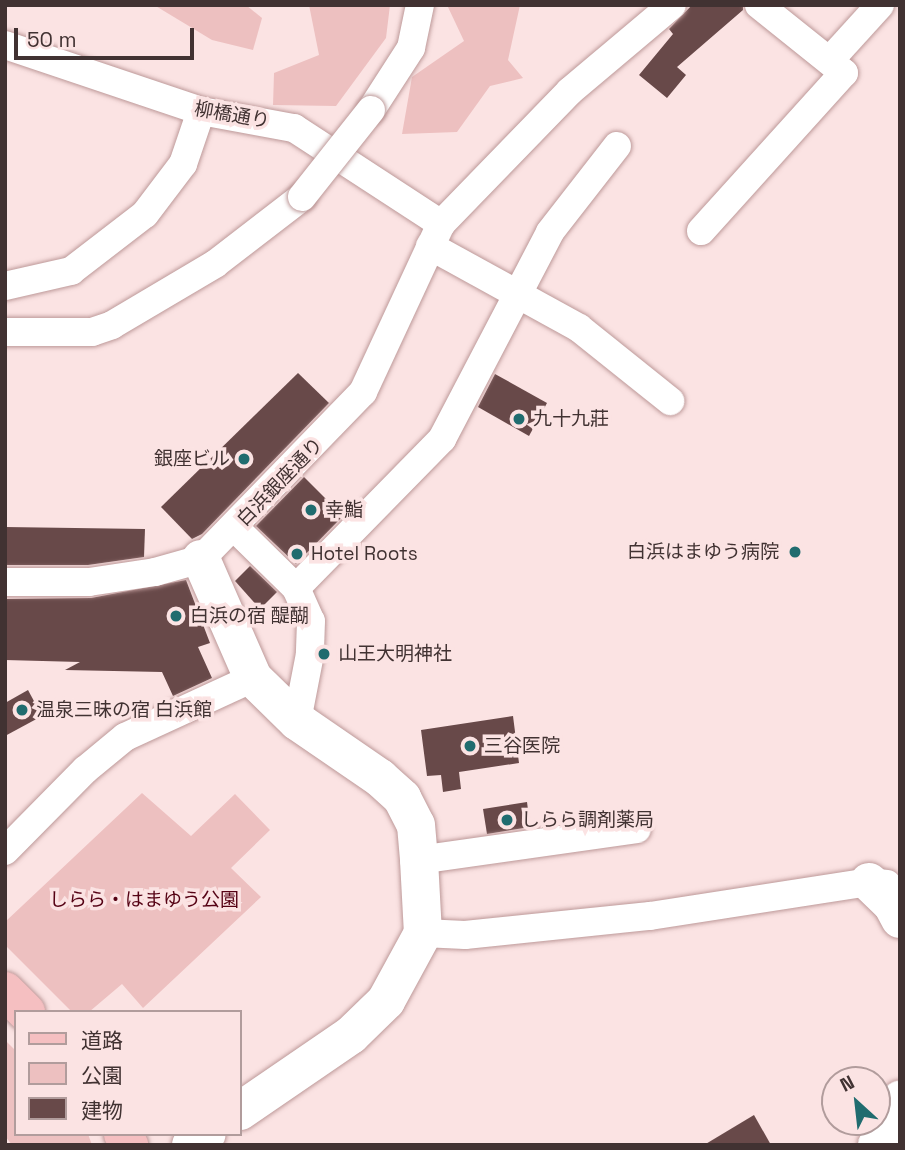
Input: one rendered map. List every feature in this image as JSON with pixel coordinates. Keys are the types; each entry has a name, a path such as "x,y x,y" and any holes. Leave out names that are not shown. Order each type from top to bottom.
{"main road":[{"path":"5,991 24,1010"}],"street":[{"path":"5,332 92,332 112,326 215,264 302,197 371,110 411,48 420,5"},
{"name":"白浜銀座通り","path":"5,582 89,582 155,572 201,559 235,528 363,391 435,235 570,91 672,5"},
{"path":"701,231 844,73 759,5"},
{"path":"830,61 880,5"},
{"name":"柳橋通り","path":"5,45 201,111 294,128 435,235 521,294 579,328 670,401"},
{"path":"5,286 71,271 145,214 183,164 201,111"},
{"path":"296,588 442,439 521,294 550,232 617,146"},
{"path":"235,528 296,588 311,621 310,654 297,721"},
{"path":"201,559 253,678 297,721 380,778 402,798 416,825 419,860 423,933 386,1001 351,1035 242,1110"},
{"path":"5,851 85,770 125,737 253,678"},
{"path":"419,860 637,829"},
{"path":"423,933 465,935 650,916 884,884 900,919"},
{"path":"877,1145 900,1100"}],"green space":[{"path":"154,5 246,5 262,18 253,50 212,40"},
{"path":"309,5 390,5 386,38 336,106 273,105 274,73 319,55"},
{"path":"447,5 520,5 508,60 523,78 490,86 457,132 402,134 412,77 464,41"},
{"name":"しらら・はまゆう公園","path":"142,793 191,836 235,794 270,830 231,868 261,897 143,1008 122,984 91,1010 70,1010 5,945 5,922"},
{"path":"5,1040 14,1049 14,1136 89,1136 92,1145 12,1145 5,1136"}],"building":[{"path":"692,5 743,5 743,10 677,67 686,75 667,98 639,75 673,34 669,29"},
{"name":"銀座ビル","path":"298,373 329,403 202,534 192,539 161,507"},
{"name":"九十九莊","path":"495,374 547,403 529,436 478,407"},
{"path":"304,477 343,516 296,564 256,526"},
{"path":"5,527 145,529 144,557 88,565 5,565"},
{"path":"250,566 277,592 260,609 235,581"},
{"path":"186,580 210,643 198,647 212,678 173,696 162,672 65,670 80,662 5,660 5,599 91,598"},
{"name":"温泉三昧の宿 白浜館","path":"28,690 42,716 5,736 5,703"},
{"name":"三谷医院","path":"513,716 519,763 459,772 461,789 443,792 441,775 427,776 421,730"},
{"name":"しらら調剤薬局","path":"527,802 530,827 487,834 483,809"},
{"path":"754,1115 771,1145 704,1145"}],"place":[{"name":"九十九莊","path":"519,419"},
{"name":"銀座ビル","path":"244,459"},
{"name":"幸鮨","path":"311,510"},
{"name":"白浜はまゆう病院","path":"795,552"},
{"name":"Hotel Roots","path":"297,554"},
{"name":"白浜の宿 醍醐","path":"176,616"},
{"name":"山王大明神社","path":"324,654"},
{"name":"温泉三昧の宿 白浜館","path":"22,710"},
{"name":"三谷医院","path":"470,746"},
{"name":"しらら調剤薬局","path":"507,820"}]}
